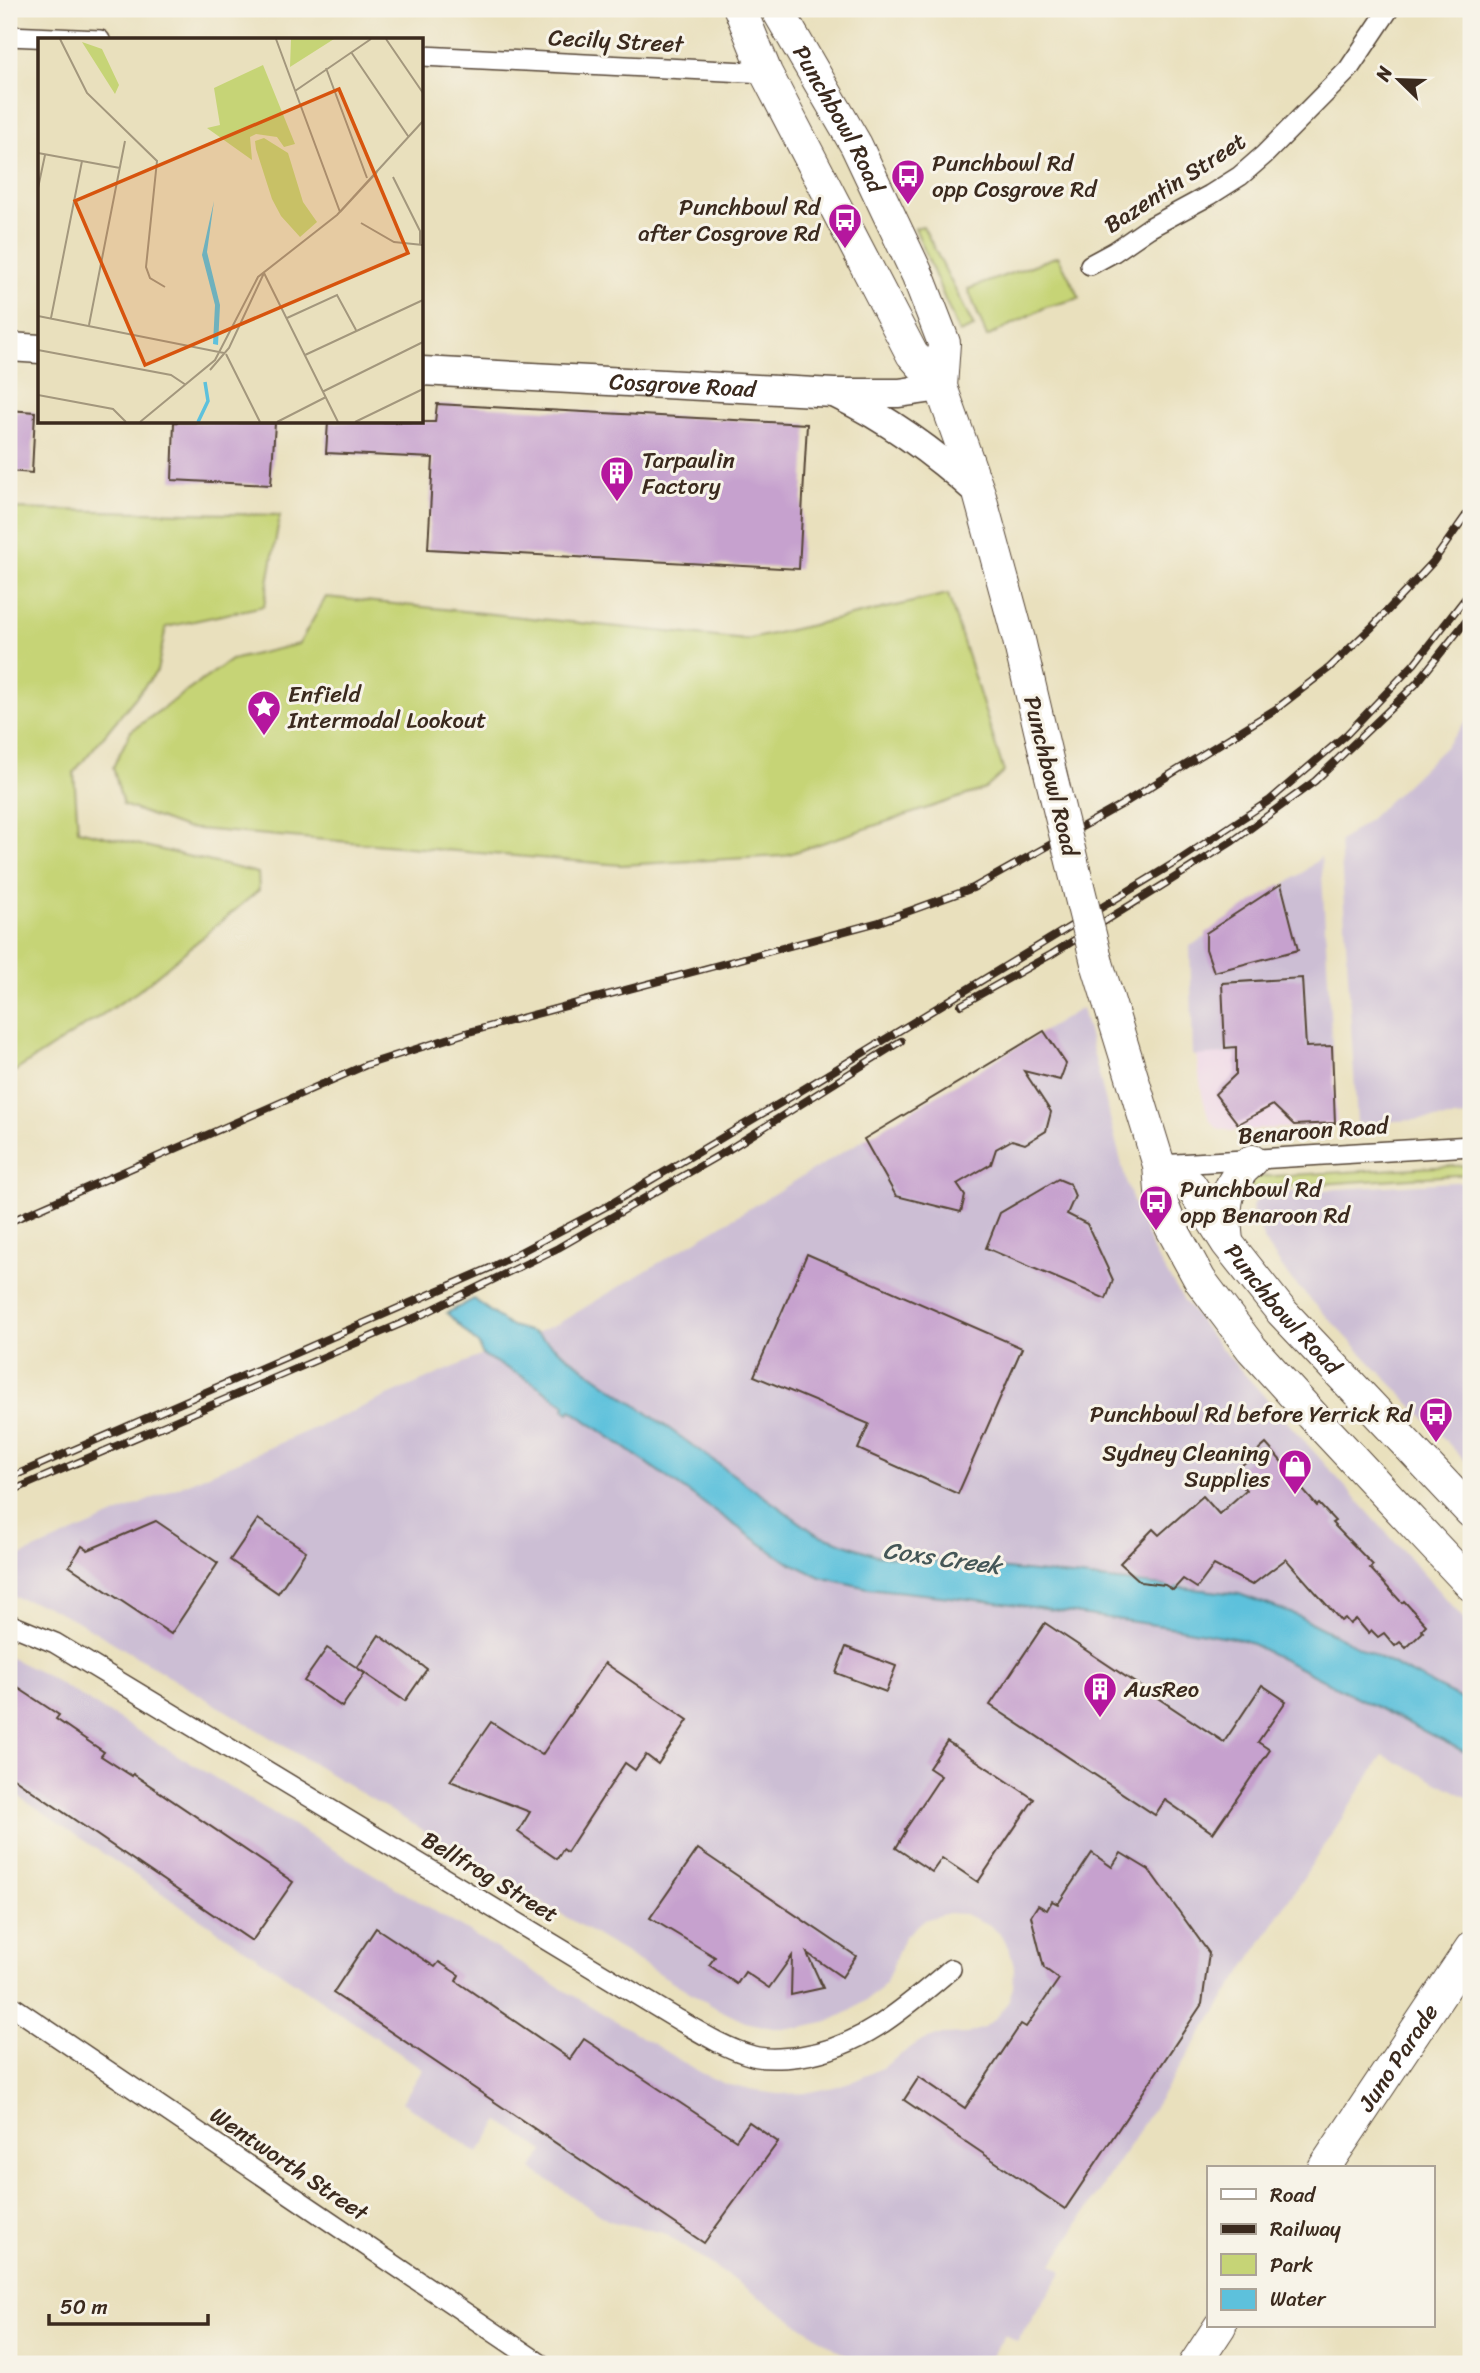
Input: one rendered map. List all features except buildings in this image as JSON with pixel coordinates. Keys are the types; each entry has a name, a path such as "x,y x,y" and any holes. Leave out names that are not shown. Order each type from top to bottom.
{"main road":[{"name":"Punchbowl Road","path":"740,9 766,73 912,354 941,387 979,493 1007,594 1097,963 1159,1165 1161,1204 1188,1258 1218,1306 1252,1349 1471,1585"},
{"name":"Punchbowl Road","path":"777,9 856,145 918,276 944,344 941,387"},
{"path":"9,347 38,349"},
{"name":"Cosgrove Road","path":"424,371 834,393 899,393 941,387"},
{"path":"834,393 915,440 979,493"},
{"path":"1227,1243 1225,1207 1228,1193 1239,1171 1252,1161"},
{"name":"Punchbowl Road","path":"1159,1165 1191,1186 1227,1243 1281,1311 1471,1512"},
{"name":"Juno Parade","path":"1325,2166 1471,1948"},
{"path":"1195,2364 1219,2328"}],"street":[{"name":"Bazentin Street","path":"1090,265 1240,176 1348,70 1389,9"},
{"path":"9,36 54,38"},
{"name":"Cecily Street","path":"424,56 766,73"},
{"name":"Benaroon Road","path":"1159,1165 1471,1146"},
{"name":"Bellfrog Street","path":"9,1624 55,1643 662,2010 730,2048 756,2057 785,2058 831,2050 852,2041 900,2012 951,1969"},
{"name":"Wentworth Street","path":"9,2004 541,2364"}],"shaded area":[{"path":"1471,716 1471,1117 1357,1123 1340,841 1365,823 1407,784 1445,747"},
{"path":"1321,857 1332,1047 1193,1056 1190,946 1302,873"},
{"path":"1082,1008 1127,1185 1154,1253 1183,1299 1213,1339 1471,1627 1471,1704 1297,1615 1239,1594 876,1555 815,1533 535,1333 559,1323"},
{"path":"1332,1047 1337,1125 1230,1131 1217,1128 1209,1119 1202,1095 1196,1054"},
{"path":"1471,1181 1471,1467 1289,1277 1266,1244 1252,1206 1260,1196 1271,1193"},
{"path":"482,1355 531,1381 783,1559 821,1577 868,1588 1004,1603 1244,1640 1471,1755 1471,1799 1383,1755 1052,2264 1063,2271 1017,2342 1005,2335 986,2364 858,2364 664,2233 609,2221 532,2169 544,2151 500,2121 478,2153 402,2102 423,2069 9,1790 9,1657 44,1674 701,2073 725,2084 779,2094 805,2093 834,2087 882,2068 917,2043 940,2035 967,2034 983,2028 998,2016 1008,2002 1013,1986 1014,1967 1009,1947 1000,1934 988,1924 964,1914 948,1913 924,1920 904,1937 886,1982 878,1992 852,2010 828,2022 802,2028 773,2028 745,2022 716,2008 81,1623 45,1605 9,1596 9,1561"}],"green space":[{"path":"923,226 974,327 959,333 915,228"},
{"path":"1058,256 1080,298 1046,307 987,337 968,289"},
{"path":"9,509 280,515 264,606 166,627 157,671 74,772 78,830 258,873 259,890 137,992 9,1075"},
{"path":"948,594 1004,772 985,789 783,856 621,865 185,828 123,805 113,767 131,731 231,660 299,644 326,597 746,640"},
{"path":"1471,1165 1471,1174 1259,1188 1241,1192 1256,1177"}],"water":[{"path":"474,1299 508,1325 535,1333 815,1533 876,1555 1239,1594 1296,1615 1471,1704 1471,1755 1244,1640 1004,1603 868,1588 820,1577 783,1559 571,1410 569,1413 564,1409 565,1405 531,1381 482,1355 479,1345 447,1313"}],"railway":[{"path":"9,1222 366,1065 469,1032 879,922 973,888 1121,805 1276,709 1329,668 1372,627 1433,562 1471,508"},
{"path":"9,1478 490,1268 609,1205 797,1093 1181,859 1270,800 1347,734 1414,664 1471,591"},
{"path":"961,1005 1052,954 1233,841 1315,781 1416,684 1471,615"},
{"path":"9,1492 419,1316 558,1248 728,1150 901,1041"}],"place":[{"name":"Punchbowl Rd opp Cosgrove Rd","path":"908,206"},
{"name":"Punchbowl Rd after Cosgrove Rd","path":"845,250"},
{"name":"Tarpaulin Factory","path":"617,503"},
{"name":"Enfield Intermodal Lookout","path":"264,737"},
{"name":"Punchbowl Rd opp Benaroon Rd","path":"1156,1232"},
{"name":"Punchbowl Rd before Yerrick Rd","path":"1436,1444"},
{"name":"Sydney Cleaning Supplies","path":"1295,1496"},
{"name":"AusReo","path":"1100,1719"}],"water label":[{"name":"Coxs Creek","path":"942,1558"}]}
